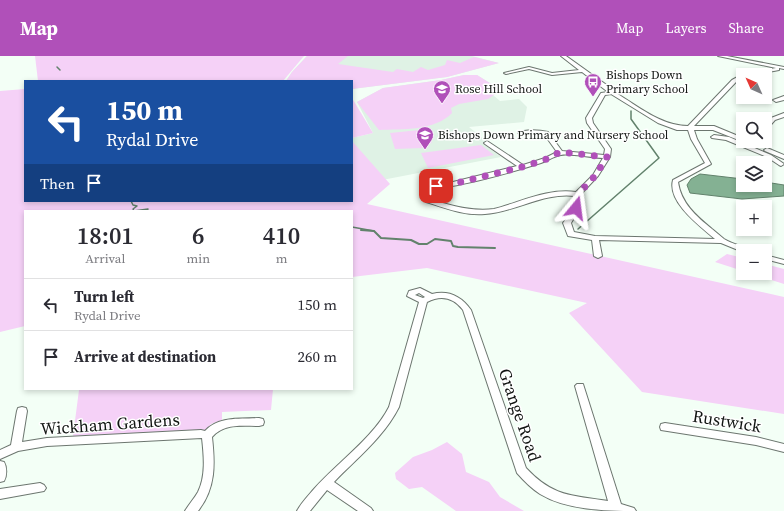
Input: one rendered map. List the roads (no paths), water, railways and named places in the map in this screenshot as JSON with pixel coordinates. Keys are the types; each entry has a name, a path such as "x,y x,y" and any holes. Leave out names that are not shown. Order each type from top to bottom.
{"street":[{"path":"563,56 582,71 660,122 673,127 705,127 718,130 736,137"},
{"path":"720,56 784,68"},
{"path":"506,74 528,68 552,74 582,71"},
{"path":"772,70 784,68"},
{"path":"690,127 736,80"},
{"path":"613,92 603,94 589,118 590,123 608,149 607,157 595,176 578,194 576,208 567,223 571,234 595,238 722,241"},
{"path":"776,100 784,98"},
{"path":"772,120 784,115"},
{"path":"690,127 694,140 708,164 675,181 675,192 695,219 722,241 736,246"},
{"path":"521,132 538,132 546,134 560,152"},
{"path":"714,137 726,138 761,150 782,155"},
{"path":"487,143 522,167"},
{"path":"761,150 781,164"},
{"path":"423,186 445,186 522,167 547,159 560,152 607,157"},
{"path":"428,202 475,213 494,211 568,191 578,194"},
{"path":"595,238 598,256"},
{"path":"772,259 784,262"},
{"name":"Grange Road","path":"303,511 326,483 376,434 389,418 427,299 440,295 454,297 461,301 467,310 521,470 531,483 545,492 563,499 623,510"},
{"path":"580,386 623,510"},
{"path":"16,447 22,411"},
{"path":"191,511 209,483 210,460 207,436 212,429 224,423 259,422"},
{"name":"Rustwick","path":"665,427 756,440 784,448"},
{"name":"Wickham Gardens","path":"0,455 16,447 47,442 173,435 201,434 207,436"},
{"path":"0,465 0,478"},
{"path":"326,483 367,511"},
{"path":"0,494 40,488"}],"waterway":[{"path":"57,67 60,70"},
{"path":"578,229 659,158 631,119 631,111"},
{"path":"132,202 133,205 137,206 134,210"},
{"path":"141,210 148,210"},
{"path":"353,227 374,231"},
{"path":"361,230 374,231"},
{"path":"374,231 381,238 411,240 419,244 427,244 435,239 451,241 453,246 458,247 495,248"}],"place":[{"name":"Bishops Down Primary School","path":"593,97"},
{"name":"Rose Hill School","path":"442,104"},
{"name":"Bishops Down Primary and Nursery School","path":"425,150"}]}
